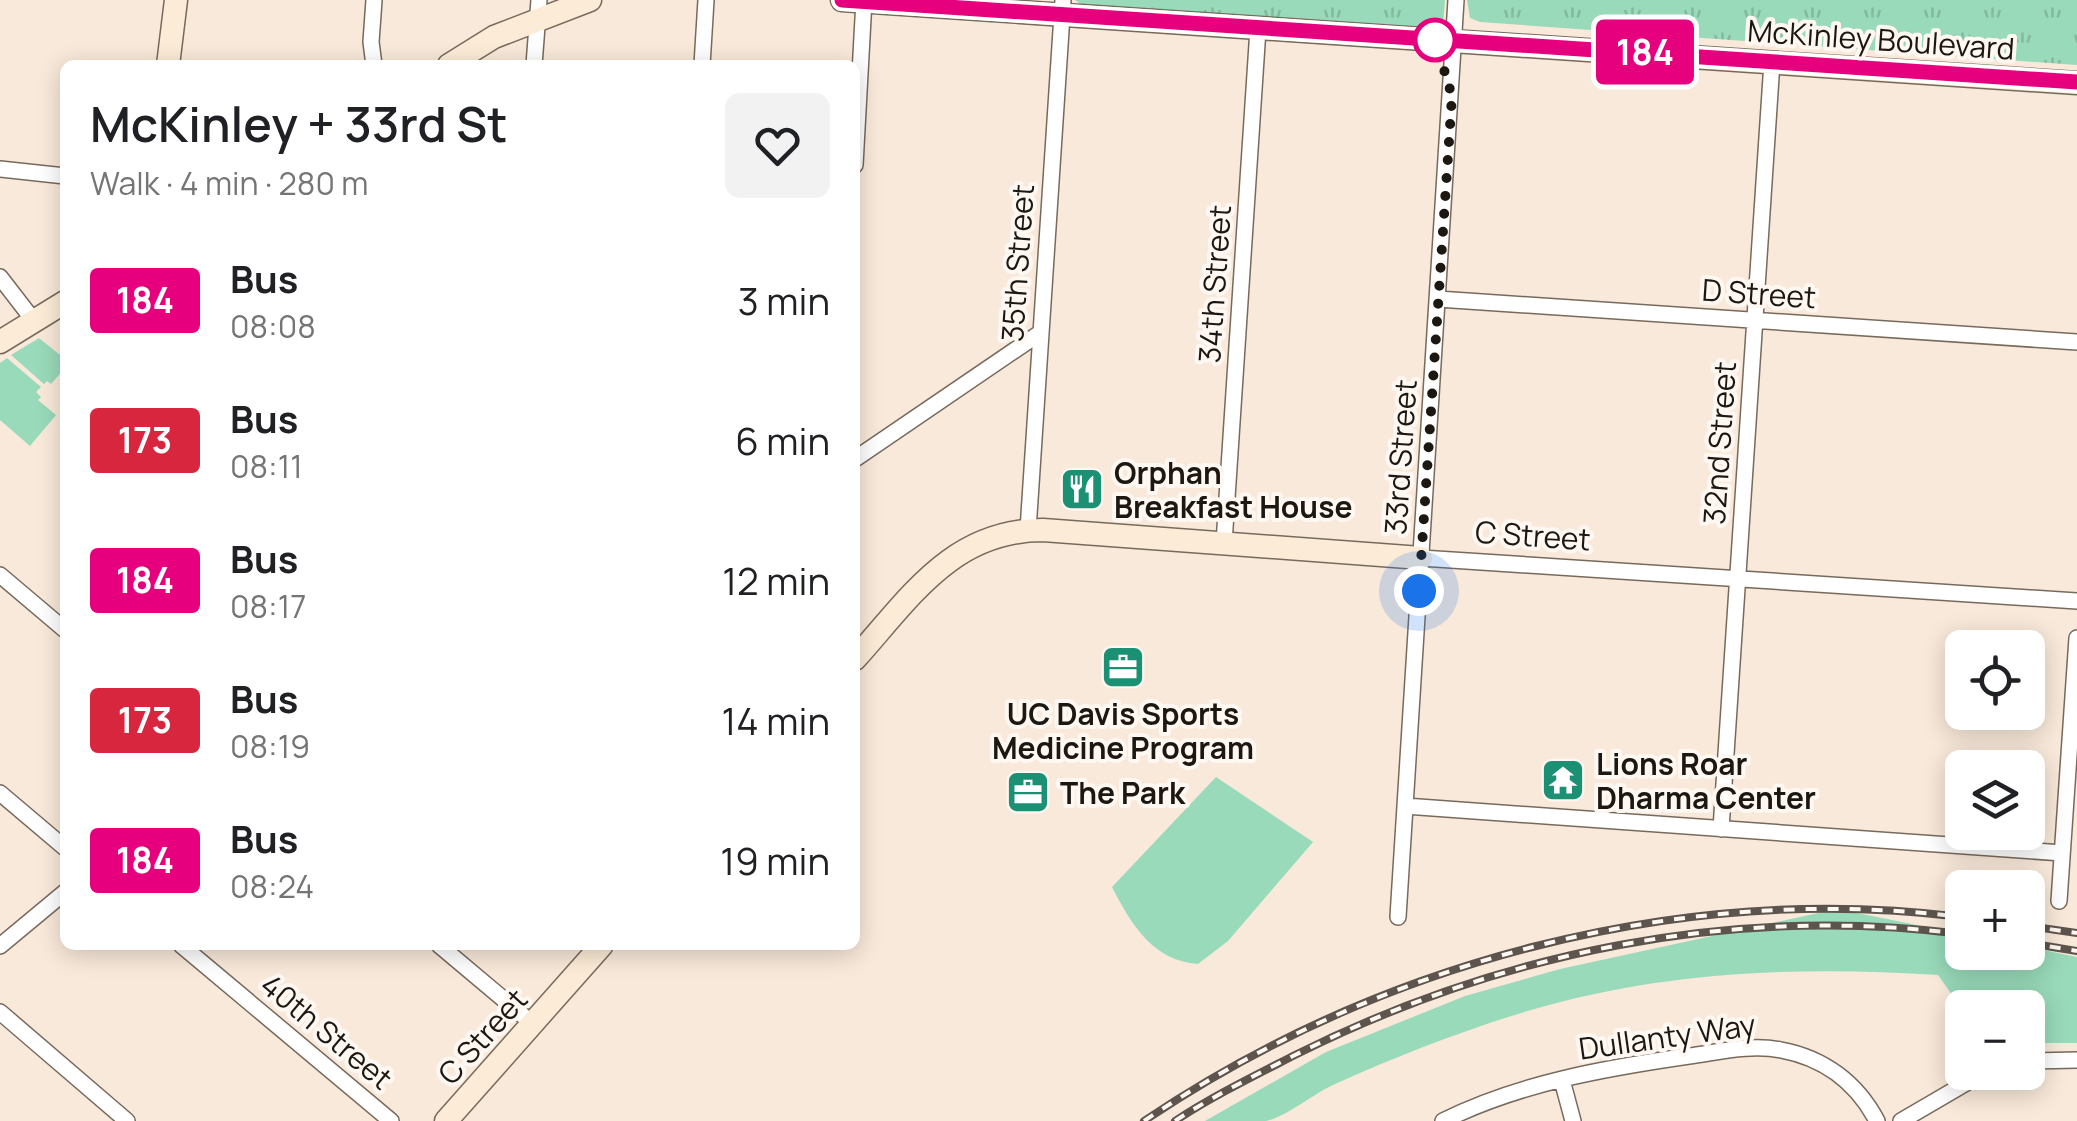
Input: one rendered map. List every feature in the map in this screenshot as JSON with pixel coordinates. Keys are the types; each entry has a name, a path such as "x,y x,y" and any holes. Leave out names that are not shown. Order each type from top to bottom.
{"street":[{"path":"169,60 176,0"},
{"path":"373,60 374,0"},
{"path":"457,60 538,9 590,0"},
{"path":"702,60 706,0"},
{"path":"856,60 857,0"},
{"name":"McKinley Boulevard","path":"857,0 1063,8 1258,29 2077,82"},
{"name":"33rd Street","path":"1398,917 1456,0"},
{"name":"35th Street","path":"1028,530 1063,8"},
{"path":"534,60 538,9"},
{"name":"34th Street","path":"1224,543 1258,29"},
{"name":"32nd Street","path":"1722,828 1772,62"},
{"path":"0,169 60,175"},
{"path":"0,276 34,321"},
{"name":"D Street","path":"1438,300 2077,342"},
{"path":"0,342 60,305"},
{"path":"860,456 1040,334"},
{"name":"C Street","path":"860,654 942,565 981,541 1028,530 2077,601"},
{"path":"0,575 60,626"},
{"path":"2059,901 2077,638"},
{"path":"0,793 60,844"},
{"path":"1405,806 2062,853"},
{"path":"0,946 60,896"},
{"name":"40th Street","path":"187,950 391,1121"},
{"path":"445,950 533,1024"},
{"name":"C Street","path":"446,1121 598,950"},
{"path":"0,1012 127,1121"},
{"name":"Dullanty Way","path":"1444,1121 1526,1089 1562,1080 1634,1064 1759,1047 1781,1050 1826,1066 1858,1092 1877,1121"},
{"path":"2045,1061 2077,1060"},
{"path":"1562,1080 1573,1121"},
{"path":"1900,1121 1954,1090"}],"green space":[{"path":"1075,0 1445,0 1443,24 1431,28 1086,8"},
{"path":"1467,0 2077,0 2077,65 1480,22 1470,18"},
{"path":"39,338 60,355 60,374 51,384 44,384 11,355"},
{"path":"7,358 41,387 36,392 41,397 38,400 56,415 30,446 0,420 0,363"},
{"path":"1216,777 1313,842 1228,941 1198,964 1168,956 1156,948 1136,927 1112,887"},
{"path":"1837,909 1945,931 1945,970 2045,970 2045,950 2077,957 2077,1043 2045,1043 2045,990 1949,990 1938,975 1887,972 1733,974 1631,987 1531,1010 1382,1064 1325,1089 1274,1119 1205,1121 1326,1052 1465,996 1560,969"}],"railway":[{"path":"1144,1121 1235,1065 1332,1017 1432,977 1535,946 1641,924 1748,912 1855,909 1945,916"},
{"path":"1175,1121 1295,1055 1373,1019 1536,964 1704,932 1790,926 1945,933"},
{"path":"2045,928 2077,933"},
{"path":"2045,946 2077,951"}],"bus line":[{"name":"184","path":"842,0 2077,82"}],"place":[{"name":"Orphan Breakfast House","path":"1082,489"},
{"name":"UC Davis Sports Medicine Program","path":"1123,667"},
{"name":"Lions Roar Dharma Center","path":"1563,780"},
{"name":"The Park","path":"1028,792"}],"route":[{"path":"1419,591 1452,96 1435,40"}]}
